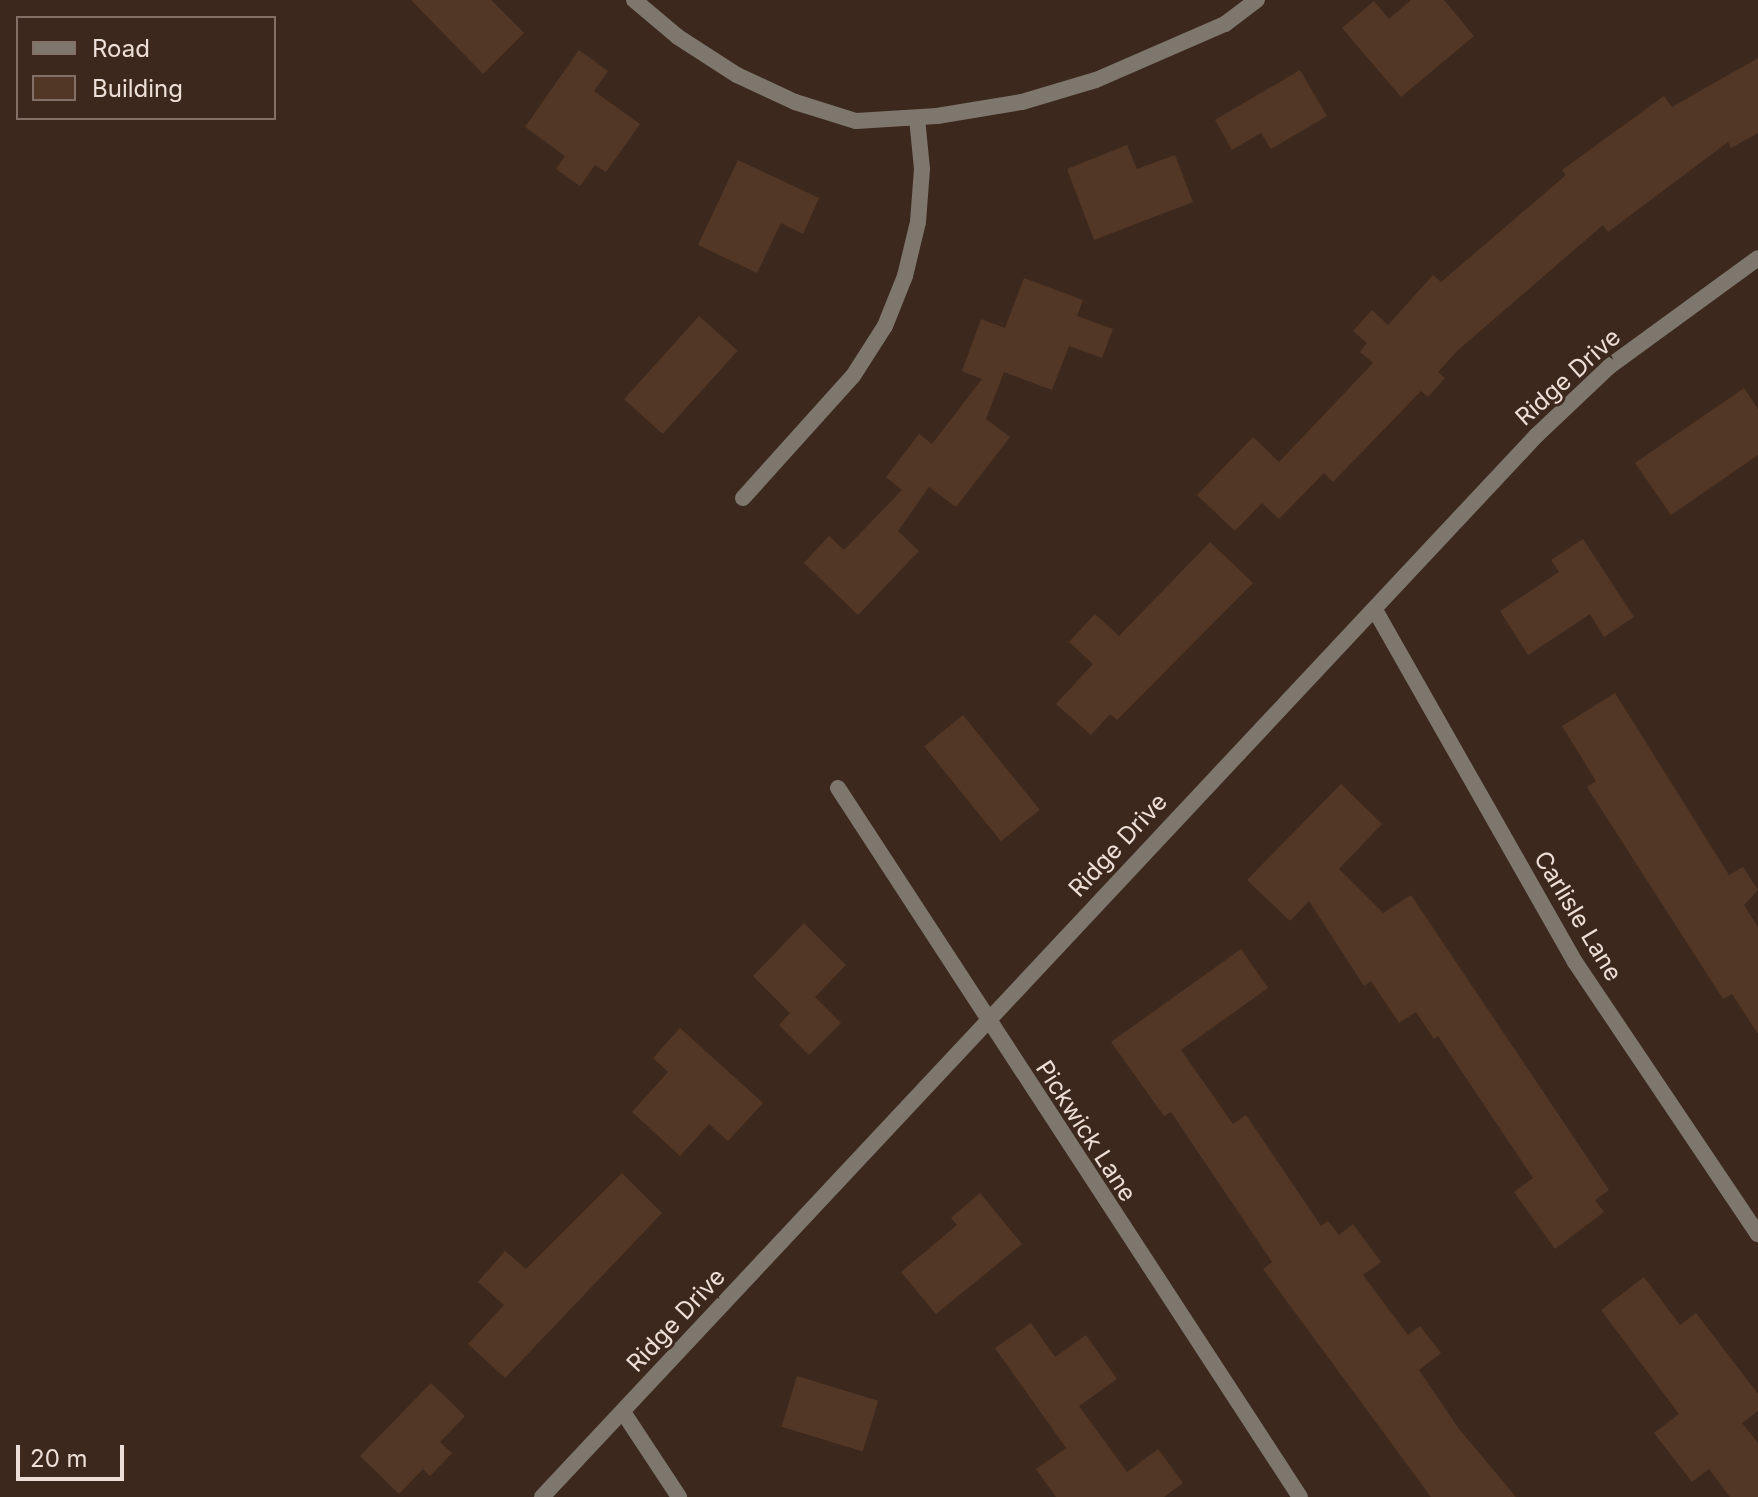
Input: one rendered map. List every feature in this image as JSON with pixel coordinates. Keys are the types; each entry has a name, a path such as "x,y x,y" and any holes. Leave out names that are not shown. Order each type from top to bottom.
{"street":[{"path":"634,0 690,45 795,102 856,121 917,118 1022,102 1096,80 1225,24 1257,0"},
{"path":"743,498 853,376 885,326 905,276 918,222 922,169 917,118"},
{"name":"Ridge Drive","path":"542,1497 1577,395 1758,258"},
{"name":"Carlisle Lane","path":"1375,610 1575,962 1758,1234"},
{"name":"Pickwick Lane","path":"838,788 987,1024 1300,1497"},
{"path":"623,1412 679,1497"}],"building":[{"path":"411,0 491,0 524,33 483,74"},
{"path":"1411,0 1444,0 1474,36 1401,97 1342,28 1374,1 1389,19"},
{"path":"579,50 608,71 594,91 640,124 606,172 595,165 580,186 556,169 565,156 525,127"},
{"path":"1758,58 1758,133 1731,148 1728,142 1608,232 1603,225 1457,351 1438,372 1445,378 1428,397 1421,391 1333,482 1324,473 1279,519 1262,503 1235,531 1197,495 1253,437 1279,462 1373,363 1360,352 1367,343 1353,331 1372,310 1388,325 1433,275 1441,282 1566,175 1562,170 1664,96 1672,107"},
{"path":"1300,70 1327,116 1271,149 1261,133 1232,150 1215,120"},
{"path":"1127,145 1137,169 1175,155 1193,202 1094,240 1067,169"},
{"path":"738,160 819,198 803,234 781,223 757,273 698,245"},
{"path":"1024,278 1083,300 1077,316 1113,329 1102,358 1069,346 1052,390 1004,372 986,419 1010,437 956,507 929,487 898,531 919,551 858,615 804,563 829,536 844,550 902,490 886,477 919,434 932,444 982,379 962,371 981,319 1005,328"},
{"path":"699,316 738,351 663,434 624,399"},
{"path":"1744,388 1758,409 1758,455 1671,515 1635,463"},
{"path":"1583,539 1634,617 1604,637 1590,614 1528,655 1500,611 1559,572 1551,560"},
{"path":"1210,542 1253,583 1117,720 1110,714 1091,735 1056,704 1093,664 1069,642 1095,614 1119,636"},
{"path":"1615,693 1729,875 1743,867 1758,890 1744,905 1758,927 1758,1034 1732,994 1723,999 1587,787 1596,781 1562,726"},
{"path":"963,715 1040,810 1001,841 924,746"},
{"path":"1341,784 1382,824 1339,869 1383,913 1411,895 1609,1190 1595,1200 1604,1212 1555,1249 1514,1192 1533,1178 1438,1036 1434,1039 1416,1012 1399,1023 1371,981 1364,986 1309,901 1290,921 1247,880"},
{"path":"804,923 846,965 815,997 841,1023 809,1055 779,1025 790,1013 753,976"},
{"path":"1241,949 1268,988 1181,1050 1233,1124 1246,1115 1321,1226 1328,1221 1339,1235 1353,1224 1381,1262 1363,1275 1408,1335 1420,1326 1441,1353 1419,1370 1459,1429 1516,1497 1431,1497 1263,1269 1272,1262 1171,1112 1164,1116 1111,1042"},
{"path":"680,1028 763,1103 728,1141 709,1124 680,1156 632,1112 668,1072 653,1058"},
{"path":"622,1173 662,1213 505,1378 468,1344 504,1305 478,1282 505,1251 526,1269"},
{"path":"980,1193 1022,1244 936,1314 901,1272 957,1225 951,1218"},
{"path":"1644,1277 1680,1325 1696,1313 1758,1394 1758,1411 1742,1423 1758,1443 1758,1497 1730,1497 1709,1469 1692,1482 1654,1433 1679,1414 1601,1310"},
{"path":"1031,1323 1055,1357 1086,1335 1117,1379 1079,1406 1127,1472 1158,1449 1183,1483 1164,1497 1056,1497 1036,1469 1066,1448 995,1348"},
{"path":"797,1376 878,1401 863,1452 782,1427"},
{"path":"431,1383 465,1416 440,1442 452,1453 430,1476 423,1469 399,1494 360,1456"}]}
